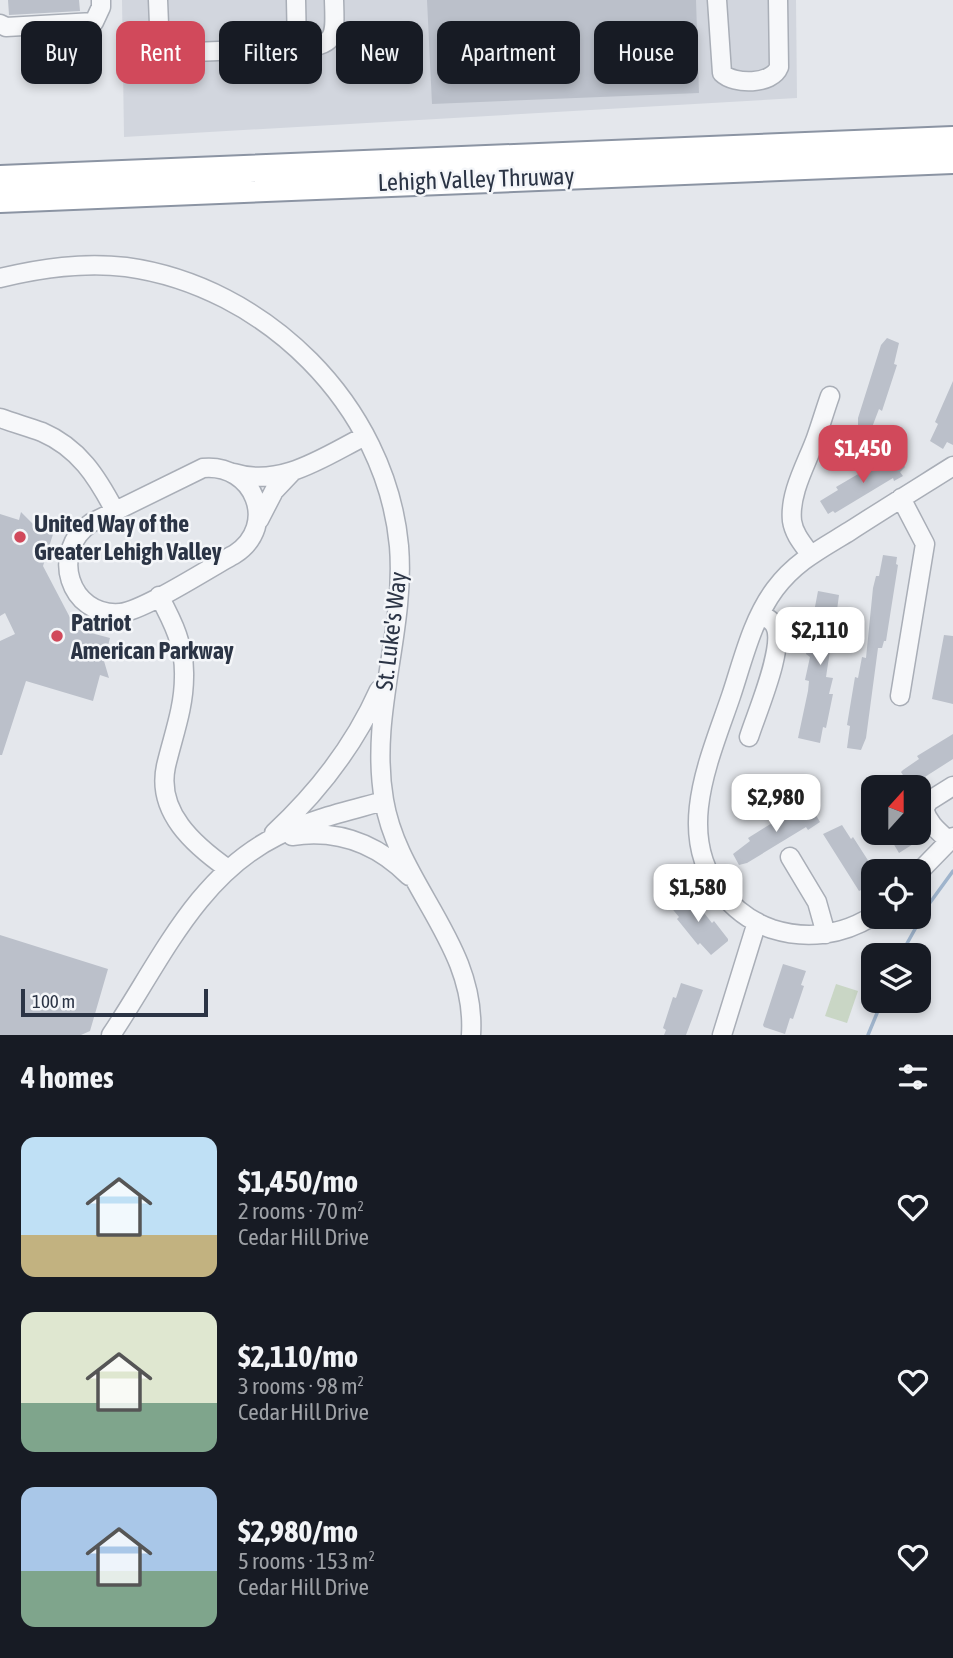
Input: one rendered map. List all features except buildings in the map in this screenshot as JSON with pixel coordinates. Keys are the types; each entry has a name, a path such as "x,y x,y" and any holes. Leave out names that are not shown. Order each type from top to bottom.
{"highway":[{"name":"Lehigh Valley Thruway","path":"0,178 953,140"},
{"name":"Lehigh Valley Thruway","path":"0,198 953,160"}],"street":[{"path":"0,24 6,27 94,22 101,7 101,0"},
{"path":"158,0 160,49 168,53 219,51"},
{"path":"296,0 296,21"},
{"path":"322,44 330,40 335,30 334,0"},
{"path":"717,0 722,73 735,81 771,78 776,73 779,67 778,0"},
{"name":"St. Luke's Way","path":"0,278 42,268 112,266 166,276 209,291 267,323 301,352 342,399 365,436 381,471 397,535 399,590 380,739 380,775 384,801 397,846 449,937 464,976 470,996 471,1035"},
{"path":"810,554 796,536 792,523 792,508 809,451 830,396"},
{"path":"0,418 39,431 70,447 98,479 115,511"},
{"path":"292,472 272,494 249,541 241,550 135,610 111,613 99,610 85,601 72,585 67,563 75,538 88,524 195,470 214,468 263,477 292,472 365,436"},
{"path":"861,922 848,929 826,934 787,933 757,922 729,902 716,886 701,854 696,823 698,803 722,722 760,614 780,582 810,554 953,466"},
{"path":"232,472 245,482 255,497 258,515 256,527"},
{"path":"900,696 925,544 901,498"},
{"path":"159,596 180,640 185,675 182,703 166,768 166,796 171,812 183,828 203,851 228,869"},
{"path":"749,737 776,654 777,635 774,623 760,614"},
{"path":"111,1035 189,913 228,869 280,828 309,797 347,748 374,702 394,643"},
{"path":"931,859 951,838 936,829 924,809 929,801 953,786"},
{"path":"253,850 294,828 384,801"},
{"path":"253,850 290,836 316,833 343,836 361,842 390,860 424,895"},
{"path":"790,858 817,902 826,934"},
{"path":"722,1035 757,922"}],"shaded area":[{"path":"122,0 796,0 797,98 124,137 123,84 205,84 205,21 122,21"}],"green space":[{"path":"836,984 858,991 847,1023 825,1016"}],"waterway":[{"path":"907,943 929,904 953,871"},
{"path":"868,1035 877,1013"}],"place":[{"name":"United Way of the Greater Lehigh Valley","path":"20,537"},
{"name":"Patriot American Parkway","path":"57,636"}]}
